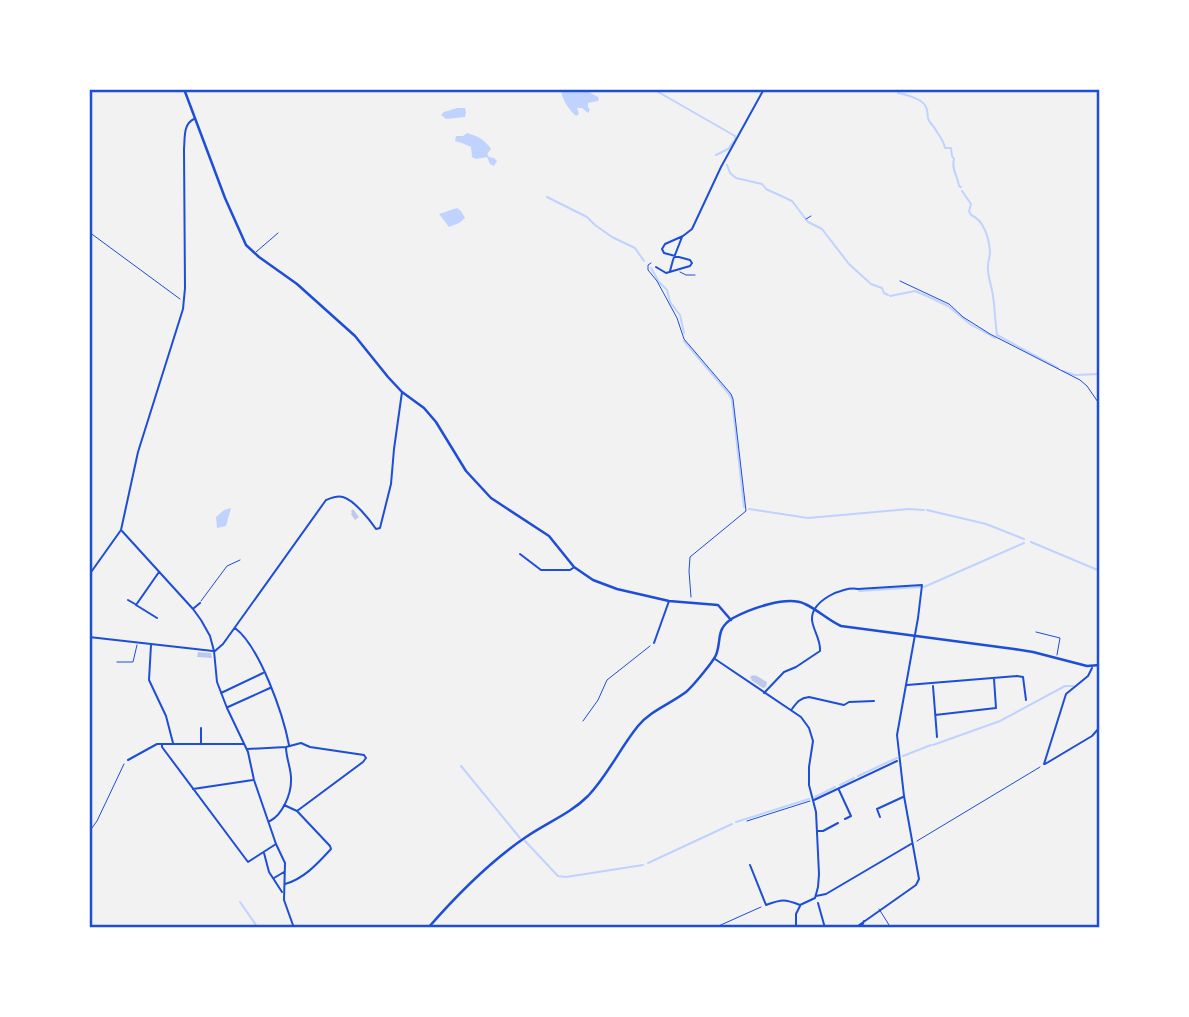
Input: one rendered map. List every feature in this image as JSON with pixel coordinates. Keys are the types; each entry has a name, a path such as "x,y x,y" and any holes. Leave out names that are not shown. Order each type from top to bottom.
{"main road":[{"path":"184,89 241,237 254,254 297,284 355,336 402,392 424,408 478,486 491,498 549,536 574,567 593,580 617,589 668,601 718,605 731,620"},
{"path":"428,928 520,841 563,815 588,795 639,724 687,691 714,659 719,635 724,626 731,620 759,608 793,601 801,602 841,626 1014,649 1092,667 1099,666"}],"street":[{"path":"656,267 663,272 670,272 692,263 688,259 664,253 662,248 692,229 721,167 764,89"},
{"path":"89,575 121,530 138,452 184,302 184,149 186,126 195,119"},
{"path":"670,272 682,236"},
{"path":"89,637 214,652 219,649 326,500 338,496 346,498 376,529 380,528 391,484 402,392"},
{"path":"121,530 206,627 214,652 217,682 246,749 254,780 285,863 284,901 294,928"},
{"path":"520,554 541,570 570,570 574,567"},
{"path":"136,605 159,571"},
{"path":"764,693 784,672 820,651 812,620 819,605 832,595 852,588 922,585 897,736 904,796 919,879 916,885 855,928"},
{"path":"128,600 157,618"},
{"path":"654,643 668,601"},
{"path":"193,609 200,603"},
{"path":"146,617 148,613"},
{"path":"234,628 247,639 283,716 286,758 292,780 284,805 277,817 270,821"},
{"path":"151,644 149,680 166,716 173,743"},
{"path":"714,659 806,722 813,741 808,785 816,812 819,874 816,896"},
{"path":"1044,764 1066,694 1088,676 1092,667"},
{"path":"221,693 264,672"},
{"path":"905,685 1017,676 1023,677 1026,700"},
{"path":"935,715 996,708 994,678"},
{"path":"933,684 937,737"},
{"path":"227,708 271,687"},
{"path":"791,710 797,701 809,697 844,705 849,702 874,701"},
{"path":"1044,764 1092,736 1100,727"},
{"path":"201,728 201,745"},
{"path":"246,749 287,747 301,743 310,747 362,753 365,756 363,762 298,811"},
{"path":"162,744 192,789 248,862 276,844"},
{"path":"128,760 152,746 162,744 244,744"},
{"path":"813,801 899,760"},
{"path":"192,789 254,780"},
{"path":"838,789 850,816"},
{"path":"880,817 876,807 904,796"},
{"path":"284,805 298,811 331,849 294,882 284,885"},
{"path":"845,818 856,813"},
{"path":"816,831 823,831 838,823"},
{"path":"796,928 797,909 800,905 826,894 912,844"},
{"path":"263,852 269,872 284,893"},
{"path":"750,865 766,905 787,900 800,905"},
{"path":"273,879 286,871"},
{"path":"818,903 825,928"},
{"path":"861,928 864,920"}],"lane":[{"path":"254,254 278,233"},
{"path":"679,270 686,275 695,275"},
{"path":"200,603 227,566 240,560"},
{"path":"1036,632 1060,638 1056,659"},
{"path":"117,662 133,662 137,642"},
{"path":"747,821 813,801"},
{"path":"879,909 891,928"}],"path":[{"path":"806,219 811,216"},
{"path":"89,232 184,302"},
{"path":"656,267 652,263 647,267 677,318 684,339 733,399 743,479 746,510 690,557 692,603"},
{"path":"900,281 950,304 963,317 990,334 1080,380 1100,405"},
{"path":"583,721 598,700 607,680 654,643"},
{"path":"89,832 128,760"},
{"path":"912,844 1044,764"},
{"path":"714,928 766,905"}],"water":[{"path":"561,89 583,89 599,99 588,103 588,113 577,108 579,114 576,116 566,104"},
{"path":"465,108 465,117 446,119 441,115 444,112"},
{"path":"467,133 475,135 489,146 491,149 487,154 497,161 494,166 487,157 472,157 471,147 455,141 456,136"},
{"path":"457,208 465,218 449,227 439,214"},
{"path":"231,508 226,526 217,528 216,517"}],"building":[{"path":"353,509 359,517 355,520 351,514"},
{"path":"198,652 211,653 212,658 197,657"},
{"path":"752,675 767,682 766,687 763,688 751,680"}],"waterway":[{"path":"653,89 735,136 735,139"},
{"path":"898,89 898,93 917,99 925,105 929,120 945,148 951,148 954,170 961,187"},
{"path":"716,155 728,149 734,141"},
{"path":"727,165 736,178 762,184 766,189 792,201 808,222 822,229 849,264 888,295"},
{"path":"962,191 971,204 971,215 982,225 988,241 988,272 997,335 1058,368"},
{"path":"547,197 587,217 612,237 635,248 644,261"},
{"path":"651,268 680,315 684,333"},
{"path":"890,296 915,291 948,306 970,324 995,338"},
{"path":"684,341 732,400 744,507"},
{"path":"1063,371 1075,375 1100,374"},
{"path":"749,509 808,518 924,510"},
{"path":"927,510 986,524 1024,539"},
{"path":"1031,542 1100,571"},
{"path":"924,587 1024,543"},
{"path":"859,591 920,587"},
{"path":"933,745 1000,721 1065,686 1073,686"},
{"path":"903,756 931,745"},
{"path":"858,776 897,758"},
{"path":"461,766 520,838"},
{"path":"840,785 854,778"},
{"path":"815,797 835,787"},
{"path":"736,822 809,799"},
{"path":"648,863 732,824"},
{"path":"525,841 558,876 643,865"},
{"path":"240,902 258,928"}]}
